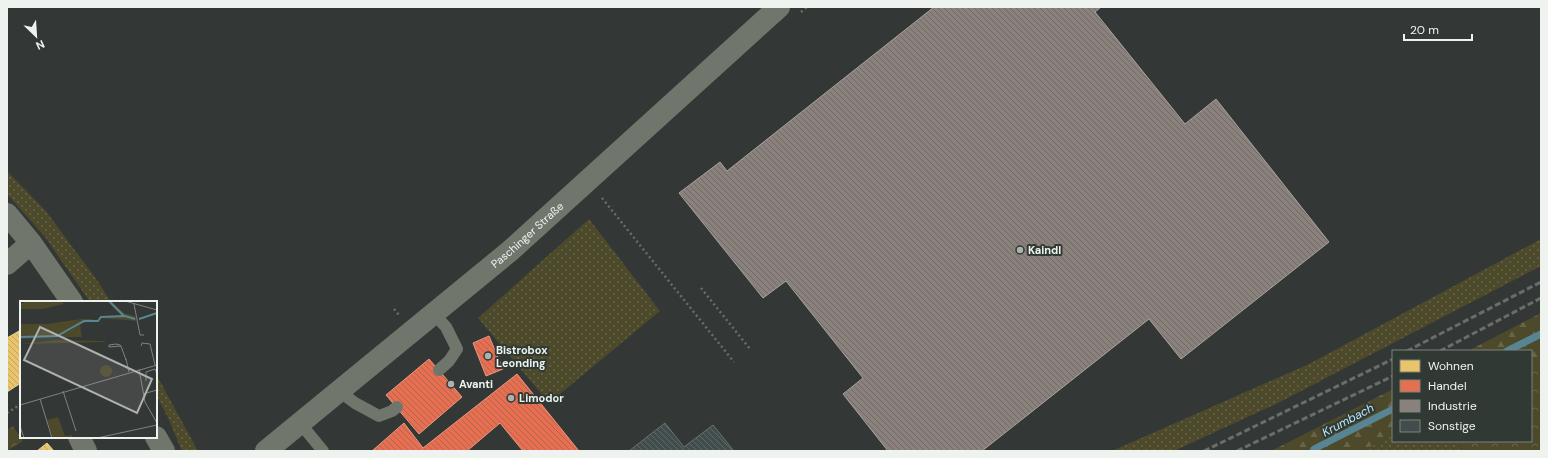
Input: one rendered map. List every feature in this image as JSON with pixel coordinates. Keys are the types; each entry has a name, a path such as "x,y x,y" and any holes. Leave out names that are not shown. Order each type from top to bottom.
{"street":[{"name":"Paschinger Straße","path":"266,451 510,251 779,7"},
{"path":"7,214 31,244 71,301"},
{"path":"7,264 31,244"},
{"path":"80,438 86,451"},
{"path":"157,438 164,451"}],"lane":[{"path":"434,314 446,328 457,349 449,361 439,370"},
{"path":"339,391 355,403 379,416 392,411 396,407"},
{"path":"300,423 323,451"}],"path":[{"path":"602,198 734,362"},
{"path":"701,288 750,349"},
{"path":"7,413 20,405"}],"green space":[{"path":"7,171 45,210 97,280 110,301 89,301 45,237 7,194"},
{"path":"589,219 660,311 549,403 478,318"},
{"path":"1541,239 1541,266 1278,403 1174,451 1112,451 1309,364"},
{"path":"1541,313 1541,359 1532,364 1532,350 1470,350"},
{"path":"1541,359 1541,451 1463,451 1458,442 1532,442 1532,364"},
{"path":"157,376 198,451 182,451 157,396"},
{"path":"1392,390 1392,436 1361,451 1271,451"},
{"path":"13,426 23,441 7,451 7,430"},
{"path":"1392,436 1392,442 1458,442 1463,451 1361,451"}],"building: Wohnen":[{"path":"19,331 20,332 20,384 7,392 7,338"},
{"path":"47,443 54,451 37,451"}],"building: Handel":[{"name":"Bistrobox Leonding","path":"489,336 503,369 486,376 473,343"},
{"path":"429,359 462,397 419,434 386,395"},
{"name":"Limodor","path":"517,374 579,451 523,451 500,423 467,451 372,451 404,423 423,448"}],"building: Industrie":[{"name":"Kaindl","path":"934,7 1101,7 1095,12 1185,124 1216,99 1329,242 1181,359 1149,319 982,451 888,451 843,394 863,378 786,281 763,298 679,193 720,162 727,171"}],"building: Sonstige":[{"path":"665,423 684,447 713,425 734,451 629,451"}],"waterway":[{"name":"Krumbach","path":"1509,350 1541,334"},
{"name":"Krumbach","path":"1313,451 1314,449 1392,410"}],"railway":[{"path":"1409,350 1541,282"},
{"path":"1442,350 1541,298"},
{"path":"1204,451 1392,359"},
{"path":"1237,451 1392,376"}],"place":[{"name":"Kaindl","path":"1020,250"},
{"name":"Bistrobox Leonding","path":"488,356"},
{"name":"Avanti","path":"451,384"},
{"name":"Limodor","path":"511,398"}]}
